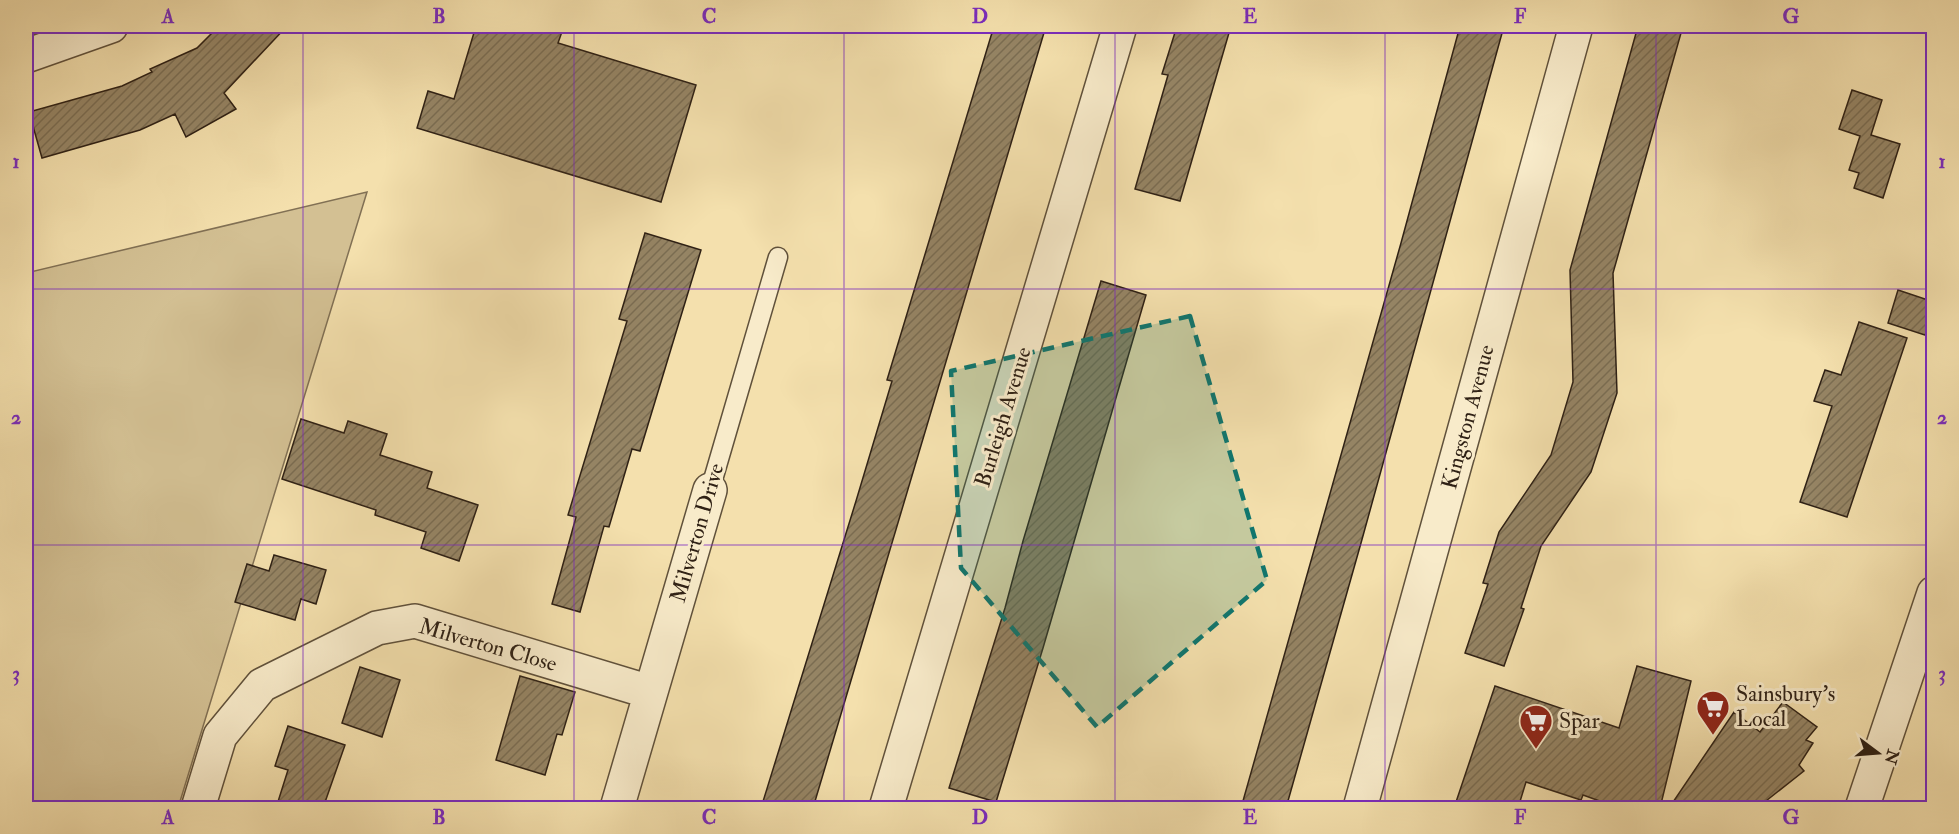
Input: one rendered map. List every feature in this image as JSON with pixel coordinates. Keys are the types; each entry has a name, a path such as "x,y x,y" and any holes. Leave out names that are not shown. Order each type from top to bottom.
{"street":[{"path":"26,56 111,26"},
{"name":"Burleigh Avenue","path":"886,808 1120,26"},
{"name":"Kingston Avenue","path":"1360,808 1576,26"},
{"name":"Milverton Drive","path":"617,808 710,490"},
{"path":"1862,808 1934,592"},
{"name":"Milverton Close","path":"198,808 220,736 262,685 377,628 415,621 650,692"}],"lane":[{"name":"Milverton Drive","path":"710,490 778,257"}],"highlighted area":[{"path":"1190,316 1267,580 1097,727 961,568 951,371"}],"shaded area":[{"path":"367,192 178,808 26,808 26,273"}],"building":[{"path":"219,26 287,26 224,93 236,109 186,137 175,114 140,130 42,158 29,112 122,86 152,72 150,69 197,48"},
{"path":"476,26 564,26 558,43 696,85 661,202 417,128 428,91 454,99"},
{"path":"994,26 1046,26 813,808 761,808 892,381 887,380"},
{"path":"1177,26 1231,26 1180,201 1135,189 1168,75 1162,74"},
{"path":"1460,26 1504,26 1361,543 1286,808 1241,808 1401,243"},
{"path":"1638,26 1683,26 1613,273 1617,393 1591,472 1541,546 1521,608 1524,609 1504,666 1465,653 1488,584 1483,583 1499,532 1551,455 1573,382 1570,270"},
{"path":"1852,90 1882,100 1871,135 1900,144 1883,198 1854,188 1859,173 1849,170 1860,136 1839,129"},
{"path":"645,233 701,250 640,451 632,449 609,527 604,526 580,612 552,604 576,517 568,515 627,321 619,319"},
{"path":"1101,281 1146,295 996,802 949,788 1005,608"},
{"path":"1898,290 1934,302 1934,338 1888,323"},
{"path":"1859,322 1907,338 1847,517 1800,502 1832,406 1814,401 1825,370 1841,375"},
{"path":"301,419 344,433 348,421 387,434 380,455 432,472 427,488 478,505 459,561 421,548 426,532 375,515 376,510 282,479"},
{"path":"274,555 326,570 316,604 301,599 295,620 235,602 247,564 269,571"},
{"path":"1637,666 1691,681 1660,808 1619,808 1583,795 1581,800 1526,782 1518,808 1454,808 1495,686 1619,728"},
{"path":"360,667 400,680 382,737 342,723"},
{"path":"520,676 575,692 562,735 557,734 545,775 496,760"},
{"path":"1783,702 1817,727 1806,740 1813,743 1799,765 1804,771 1757,808 1669,808 1734,712 1760,732"},
{"path":"288,726 345,745 323,808 276,808 288,770 275,766"}],"place":[{"name":"Sainsbury's Local","path":"1713,736"},
{"name":"Spar","path":"1536,750"}]}
